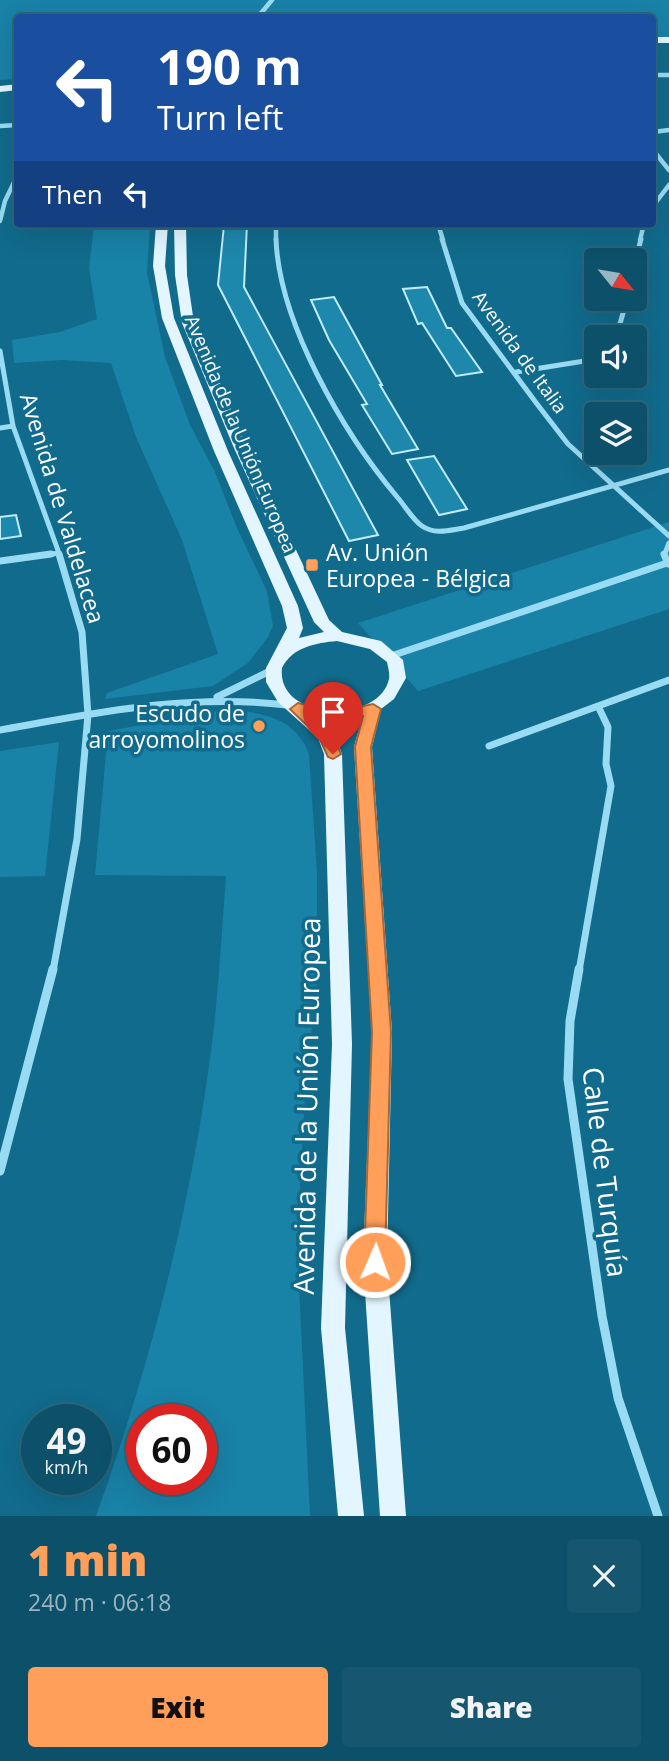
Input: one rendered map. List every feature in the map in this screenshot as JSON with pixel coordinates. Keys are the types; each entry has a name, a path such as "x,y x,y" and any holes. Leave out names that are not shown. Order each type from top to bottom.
{"main road":[{"name":"Avenida de la Unión Europea","path":"162,228 159,266 168,318 221,451 290,606 295,628 279,662"},
{"name":"Avenida de la Unión Europea","path":"180,228 181,275 188,323 241,448 322,622 337,636"},
{"path":"337,636 368,641 391,656 398,667 399,679 395,690 373,709 335,717 296,707 277,689 279,662 306,640 337,636"},
{"name":"Avenida de la Unión Europea","path":"296,707 326,735 333,754 342,1044 333,1328 351,1516"},
{"path":"373,709 363,747 382,1032 375,1262 393,1516"}],"street":[{"path":"260,14 272,0"},
{"path":"656,154 669,170"},
{"path":"0,221 2,201 14,181"},
{"path":"656,202 669,185"},
{"path":"276,228 277,263 297,331 347,429 422,526 439,532 464,528 669,470"},
{"name":"Avenida de Italia","path":"439,228 461,303 516,372 568,444 669,536"},
{"path":"638,248 643,228"},
{"name":"Avenida de Valdelacea","path":"0,351 13,426 59,553 82,632 88,715 77,839 57,956 0,1171"},
{"path":"516,372 584,361"},
{"path":"0,428 13,426"},
{"path":"391,656 668,564 664,549 669,543"},
{"path":"0,561 59,553"},
{"path":"213,699 279,662"},
{"path":"489,746 669,680"},
{"path":"0,730 88,715 213,699 259,700 296,707"},
{"name":"Calle de Turquía","path":"598,706 608,727 606,764 611,786 570,1021 568,1079 602,1316 618,1398 658,1516"}],"shaded area":[{"path":"0,0 669,0 669,38 656,39 656,14 14,14 14,79 0,80"},
{"path":"94,228 150,228 147,273 165,357 190,425 215,472 237,528 267,591 273,626 268,637 248,663 213,686 105,699 107,693 218,654 182,540 136,437 111,363 62,360 14,363 12,340 60,332 97,319 89,268"},
{"path":"669,522 669,609 418,691 358,623"},
{"path":"224,710 275,718 286,724 303,742 309,754 317,872 317,984 306,1077 297,1242 310,1516 96,1516 103,1495 112,1495 112,1469 126,1426 126,1495 217,1495 217,1404 133,1404 168,1278 205,1096 219,976 226,876 95,875 108,731"},
{"path":"59,742 45,876 0,877 0,751"}],"building":[{"path":"224,228 247,228 244,287 378,535 349,541 218,285"},
{"path":"427,287 447,328 451,328 482,372 456,376 422,323 418,324 403,289"},
{"path":"334,297 380,385 418,449 392,454 362,405 367,404 329,340 311,300"},
{"path":"434,456 467,509 439,515 407,460"},
{"path":"16,515 21,536 0,539 0,517"}],"place":[{"name":"Av. Unión Europea - Bélgica","path":"312,565"},
{"name":"Escudo de arroyomolinos","path":"259,726"}],"route":[{"path":"333,754 326,735 298,709 335,717 355,715 373,709 363,747 382,1032 375,1262"}]}
